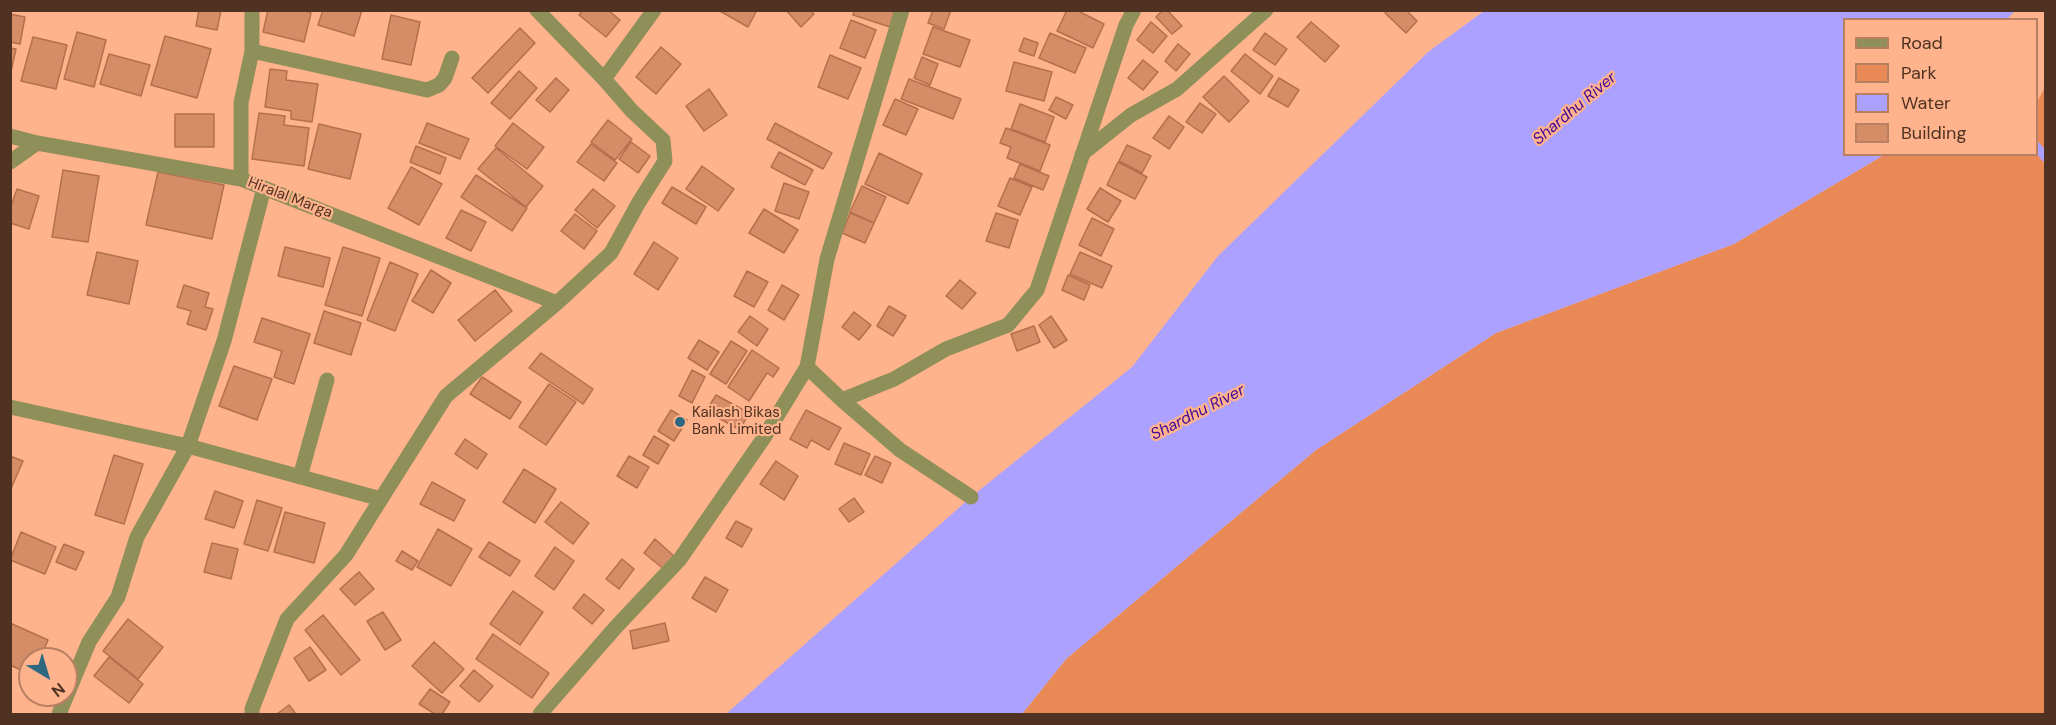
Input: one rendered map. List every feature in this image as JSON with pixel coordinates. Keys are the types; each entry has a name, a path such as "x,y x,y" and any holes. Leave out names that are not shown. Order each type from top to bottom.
{"street":[{"path":"241,179 241,103 252,51 252,10"},
{"path":"252,714 287,619 345,555 446,396 611,253 664,161 663,140 632,111 537,10"},
{"path":"604,79 654,10"},
{"path":"540,714 615,628 680,559 763,440 807,367 827,259 902,10"},
{"path":"842,400 894,379 946,349 1008,325 1037,290 1126,25 1134,10"},
{"path":"1082,154 1131,115 1177,89 1266,10"},
{"path":"252,51 427,90 439,85 446,78 452,58"},
{"name":"Hiralal Marga","path":"10,136 37,143 241,179 556,303"},
{"path":"10,162 37,143"},
{"path":"59,714 89,642 118,597 137,537 188,446 224,341 264,188"},
{"path":"807,367 900,450 971,497"},
{"path":"300,477 327,380"},
{"path":"10,407 188,446 381,499"}],"green space":[{"path":"2045,87 2045,714 1022,714 1066,659 1316,450 1496,333 1734,244 1882,156 2038,156 2038,100"}],"water":[{"name":"Shardhu River","path":"1484,11 2015,11 2008,18 1843,18 1843,156 1882,156 1734,244 1496,333 1316,450 1066,659 1022,714 726,714 971,497 1132,367 1218,256 1428,52"}],"building":[{"path":"199,10 221,10 217,30 196,26"},
{"path":"268,10 302,10 311,13 304,42 263,32"},
{"path":"323,10 362,10 354,36 318,25"},
{"path":"583,10 608,10 620,20 606,37 579,15"},
{"path":"718,10 757,10 748,27"},
{"path":"786,10 810,10 814,14 801,27"},
{"path":"854,10 895,10 890,27 853,15"},
{"path":"933,10 951,10 944,29 928,23"},
{"path":"1067,10 1076,10 1104,24 1093,48 1057,31"},
{"path":"1163,10 1167,10 1182,26 1172,34 1156,17"},
{"path":"1387,10 1406,10 1417,21 1406,33 1385,13"},
{"path":"10,14 25,17 20,44 10,42"},
{"path":"391,15 420,22 411,65 382,59"},
{"path":"851,20 876,30 865,58 840,48"},
{"path":"1151,22 1167,36 1153,53 1137,40"},
{"path":"1311,22 1339,46 1325,62 1297,37"},
{"path":"933,27 970,40 960,67 923,54"},
{"path":"520,28 535,43 488,93 472,78"},
{"path":"77,32 106,40 94,87 64,79"},
{"path":"1050,33 1086,48 1075,73 1039,58"},
{"path":"1265,33 1287,49 1275,65 1253,50"},
{"path":"165,36 211,49 197,98 151,85"},
{"path":"33,37 67,45 56,89 21,81"},
{"path":"1024,38 1038,43 1034,56 1019,51"},
{"path":"1178,44 1190,54 1176,71 1165,61"},
{"path":"661,47 681,64 656,94 636,77"},
{"path":"10,48 16,49 10,76"},
{"path":"109,54 150,65 141,96 100,84"},
{"path":"1245,54 1273,76 1260,94 1231,71"},
{"path":"830,55 861,68 848,99 818,87"},
{"path":"922,57 938,64 930,85 914,78"},
{"path":"1143,60 1158,72 1143,90 1128,78"},
{"path":"1014,62 1052,72 1044,101 1006,91"},
{"path":"270,69 287,71 286,80 318,84 312,122 291,119 291,111 265,107"},
{"path":"519,71 537,88 510,119 491,103"},
{"path":"1224,76 1249,101 1229,122 1203,97"},
{"path":"556,78 569,90 550,112 536,100"},
{"path":"1279,78 1299,90 1288,107 1268,96"},
{"path":"909,79 961,99 953,119 901,99"},
{"path":"709,89 727,115 704,131 686,106"},
{"path":"1056,97 1073,105 1066,119 1049,110"},
{"path":"895,99 918,109 906,135 883,125"},
{"path":"1200,103 1216,114 1202,133 1186,122"},
{"path":"1020,104 1054,117 1045,142 1011,129"},
{"path":"259,113 285,116 284,125 309,128 304,166 252,159"},
{"path":"175,114 214,114 214,147 175,147"},
{"path":"1169,116 1184,127 1169,149 1153,138"},
{"path":"608,120 632,139 615,160 591,142"},
{"path":"427,123 469,139 460,159 419,143"},
{"path":"513,123 544,147 527,169 495,146"},
{"path":"775,123 832,153 823,169 767,139"},
{"path":"319,124 361,134 350,179 308,169"},
{"path":"1006,128 1050,145 1040,171 1007,158 1011,147 1000,143"},
{"path":"631,142 650,156 638,173 619,159"},
{"path":"591,144 617,163 604,181 577,162"},
{"path":"1127,145 1151,156 1142,173 1119,161"},
{"path":"416,146 446,158 440,174 410,162"},
{"path":"496,148 543,186 526,207 478,169"},
{"path":"779,152 813,170 805,185 771,167"},
{"path":"879,153 922,174 908,204 865,184"},
{"path":"1118,162 1147,177 1135,199 1107,185"},
{"path":"1020,164 1049,176 1043,190 1014,178"},
{"path":"702,166 734,189 718,211 686,189"},
{"path":"411,167 442,184 419,225 388,208"},
{"path":"63,170 99,176 88,242 52,237"},
{"path":"158,172 224,185 212,239 146,225"},
{"path":"476,175 527,208 512,231 461,197"},
{"path":"1010,178 1032,187 1020,215 998,206"},
{"path":"784,183 809,192 799,219 775,211"},
{"path":"862,186 886,197 874,223 850,212"},
{"path":"672,187 706,207 696,224 662,203"},
{"path":"1100,188 1121,201 1108,222 1087,209"},
{"path":"17,189 39,196 29,229 10,223 10,209"},
{"path":"593,189 615,206 597,228 575,210"},
{"path":"764,209 798,230 784,253 749,233"},
{"path":"461,210 486,222 471,251 446,238"},
{"path":"850,213 874,223 865,243 842,233"},
{"path":"996,213 1018,220 1009,248 986,241"},
{"path":"575,214 597,231 584,249 561,231"},
{"path":"1092,218 1114,229 1101,256 1079,245"},
{"path":"654,242 678,258 658,290 634,274"},
{"path":"285,247 330,258 323,287 278,276"},
{"path":"343,247 380,258 362,316 325,305"},
{"path":"97,252 138,261 129,304 87,295"},
{"path":"1080,252 1112,266 1102,288 1070,274"},
{"path":"390,262 418,274 395,331 367,320"},
{"path":"431,270 451,283 433,313 412,301"},
{"path":"747,271 768,282 754,307 734,296"},
{"path":"1068,275 1090,285 1084,300 1062,290"},
{"path":"960,280 976,293 962,309 946,296"},
{"path":"184,285 209,293 205,307 213,309 206,330 187,324 191,311 177,307"},
{"path":"782,285 799,295 784,320 768,310"},
{"path":"495,290 512,311 475,341 458,320"},
{"path":"889,306 906,316 893,336 877,326"},
{"path":"324,311 361,323 351,355 314,343"},
{"path":"854,312 871,325 859,340 842,327"},
{"path":"750,316 768,329 757,346 738,332"},
{"path":"1051,316 1067,340 1054,348 1039,325"},
{"path":"262,318 310,334 294,384 274,377 282,351 254,342"},
{"path":"1034,326 1040,342 1017,351 1011,334"},
{"path":"699,340 719,352 707,370 688,358"},
{"path":"731,341 747,351 726,384 710,374"},
{"path":"752,350 779,368 773,377 767,373 749,401 728,387"},
{"path":"541,353 593,389 583,404 529,368"},
{"path":"234,366 272,379 257,420 219,406"},
{"path":"692,370 705,377 692,403 679,396"},
{"path":"482,377 521,402 510,419 470,394"},
{"path":"549,384 576,402 546,445 519,427"},
{"path":"716,395 749,413 740,430 706,411"},
{"path":"671,410 687,420 674,441 658,431"},
{"path":"806,410 841,428 829,450 811,440 807,448 790,439"},
{"path":"654,436 669,445 658,464 643,455"},
{"path":"465,439 487,454 477,469 455,454"},
{"path":"844,443 870,454 861,475 835,464"},
{"path":"114,455 143,464 124,524 95,515"},
{"path":"10,456 23,461 10,491"},
{"path":"629,456 649,467 637,488 617,476"},
{"path":"875,456 891,463 882,483 865,475"},
{"path":"776,461 798,476 784,500 760,484"},
{"path":"524,469 556,489 535,523 503,502"},
{"path":"432,482 465,500 454,521 420,504"},
{"path":"215,491 243,501 234,528 205,519"},
{"path":"854,498 864,512 849,522 839,509"},
{"path":"257,500 282,508 268,551 244,544"},
{"path":"561,502 589,523 573,544 545,522"},
{"path":"285,512 325,523 314,563 274,552"},
{"path":"736,521 752,529 742,547 726,538"},
{"path":"438,529 472,549 451,586 417,567"},
{"path":"21,532 56,547 45,574 10,560"},
{"path":"655,539 675,557 665,570 644,553"},
{"path":"489,542 520,561 510,576 479,557"},
{"path":"212,543 238,549 231,579 204,572"},
{"path":"64,544 84,552 76,570 56,562"},
{"path":"555,547 574,561 554,590 535,576"},
{"path":"402,551 418,561 412,570 396,561"},
{"path":"622,559 634,569 619,589 606,579"},
{"path":"359,572 374,589 355,605 340,589"},
{"path":"705,577 728,590 716,612 692,598"},
{"path":"513,591 543,612 520,645 490,624"},
{"path":"584,594 604,610 592,624 573,608"},
{"path":"383,612 401,640 385,650 367,621"},
{"path":"323,615 360,660 341,675 305,630"},
{"path":"128,619 163,647 138,679 103,651"},
{"path":"10,623 48,640 45,647 18,647 18,669 10,665"},
{"path":"665,623 669,641 633,649 630,631"},
{"path":"493,634 549,673 532,698 476,659"},
{"path":"434,642 464,669 442,693 412,666"},
{"path":"310,647 326,670 309,681 294,658"},
{"path":"109,657 143,684 129,703 94,676"},
{"path":"474,670 493,686 479,702 460,686"},
{"path":"430,689 450,702 442,714 435,714 419,704"},
{"path":"289,705 296,714 277,714"}],"waterway":[{"path":"2038,148 2046,158"}],"place":[{"name":"Kailash Bikas Bank Limited","path":"680,422"}]}
